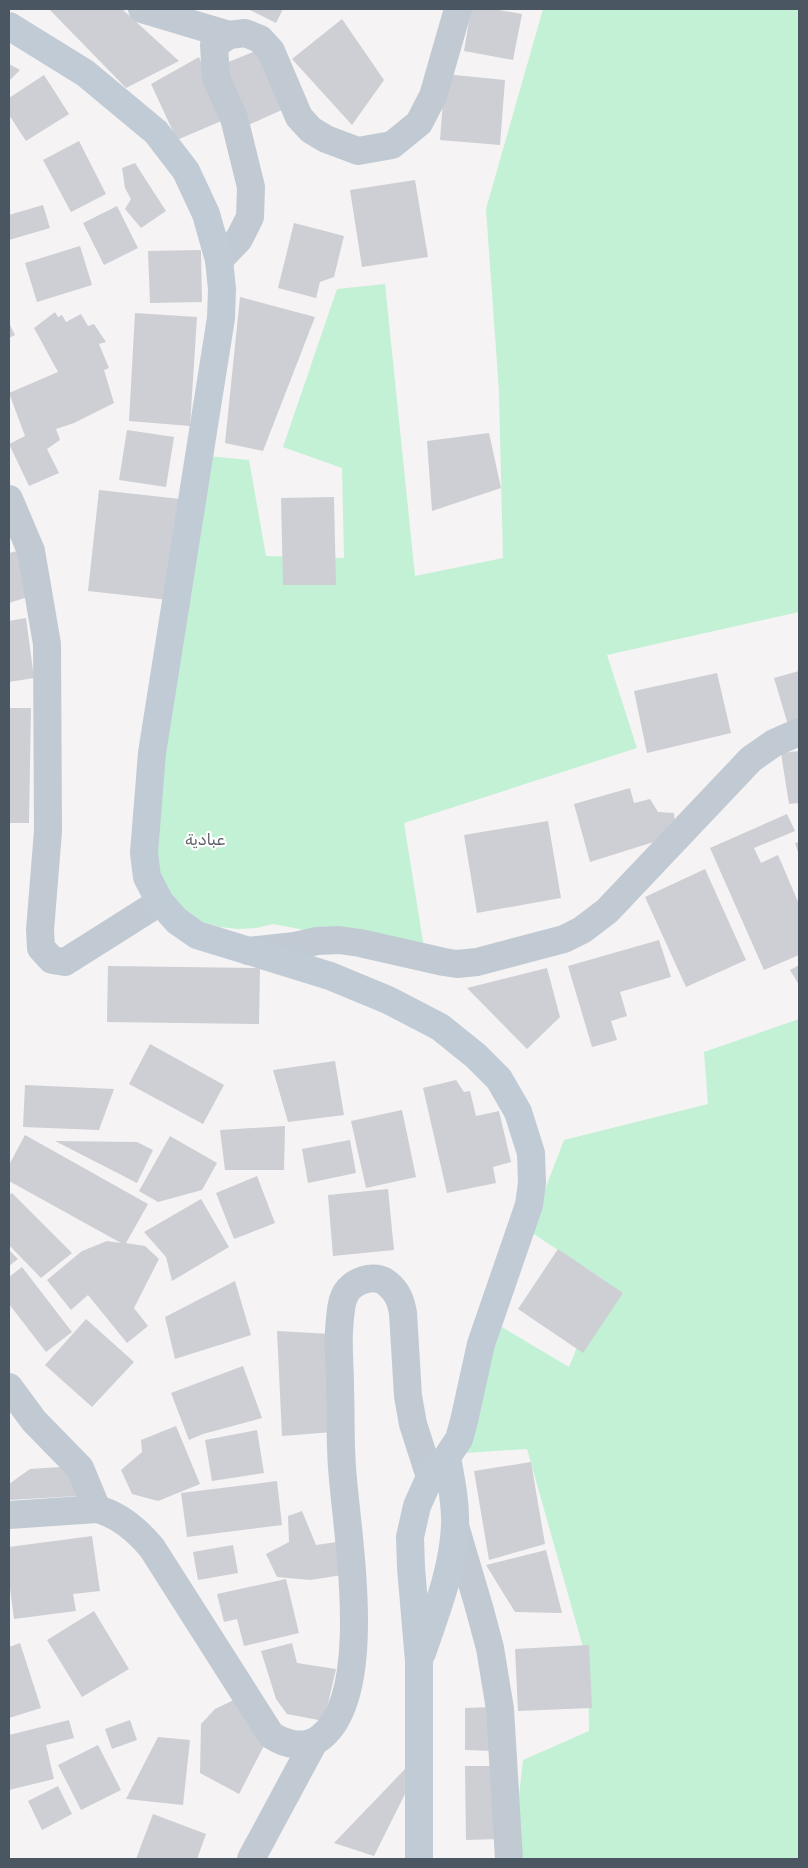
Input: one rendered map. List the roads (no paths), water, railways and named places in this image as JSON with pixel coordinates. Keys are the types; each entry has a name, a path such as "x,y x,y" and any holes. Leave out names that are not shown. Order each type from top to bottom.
{"main road":[{"path":"9,26 86,73 156,132 186,170 206,214 219,260 222,289 221,318 152,753 144,852 147,877 160,902 177,921 197,935 330,976 388,1000 440,1028 476,1056 500,1078 518,1112 531,1153 532,1183 529,1204 481,1344 464,1421 458,1439 438,1467 417,1506 410,1537 419,1662 419,1859"},
{"path":"419,1662 451,1564 455,1526 453,1491 438,1467"}],"street":[{"path":"142,9 229,35 245,33 260,39 271,51 299,117 311,130 326,139 358,151 392,145 419,123 433,96 458,9"},
{"path":"219,260 239,239 250,217 251,187 234,118 216,78 214,45 229,35"},
{"path":"9,499 31,551 47,644 48,831 40,930 42,948 52,960 65,962 160,902"},
{"path":"248,951 295,946 317,941 339,940 457,964 477,962 564,939 582,930 608,911 752,759 774,743 799,732"},
{"path":"9,1515 97,1509 108,1512 124,1521 140,1534 152,1548 271,1735 283,1742 299,1745 314,1742 328,1732 338,1714 347,1689 354,1650 355,1616 342,1466 339,1330 344,1297 350,1287 356,1283 366,1279 377,1279 387,1282 401,1300 408,1396 413,1424 438,1467"},
{"path":"9,1387 34,1421 80,1468 97,1509"},
{"path":"455,1526 480,1606 490,1648 498,1700 509,1859"},
{"path":"251,1859 314,1742"}],"district":[{"name":"عبادية","path":"205,839"}]}
